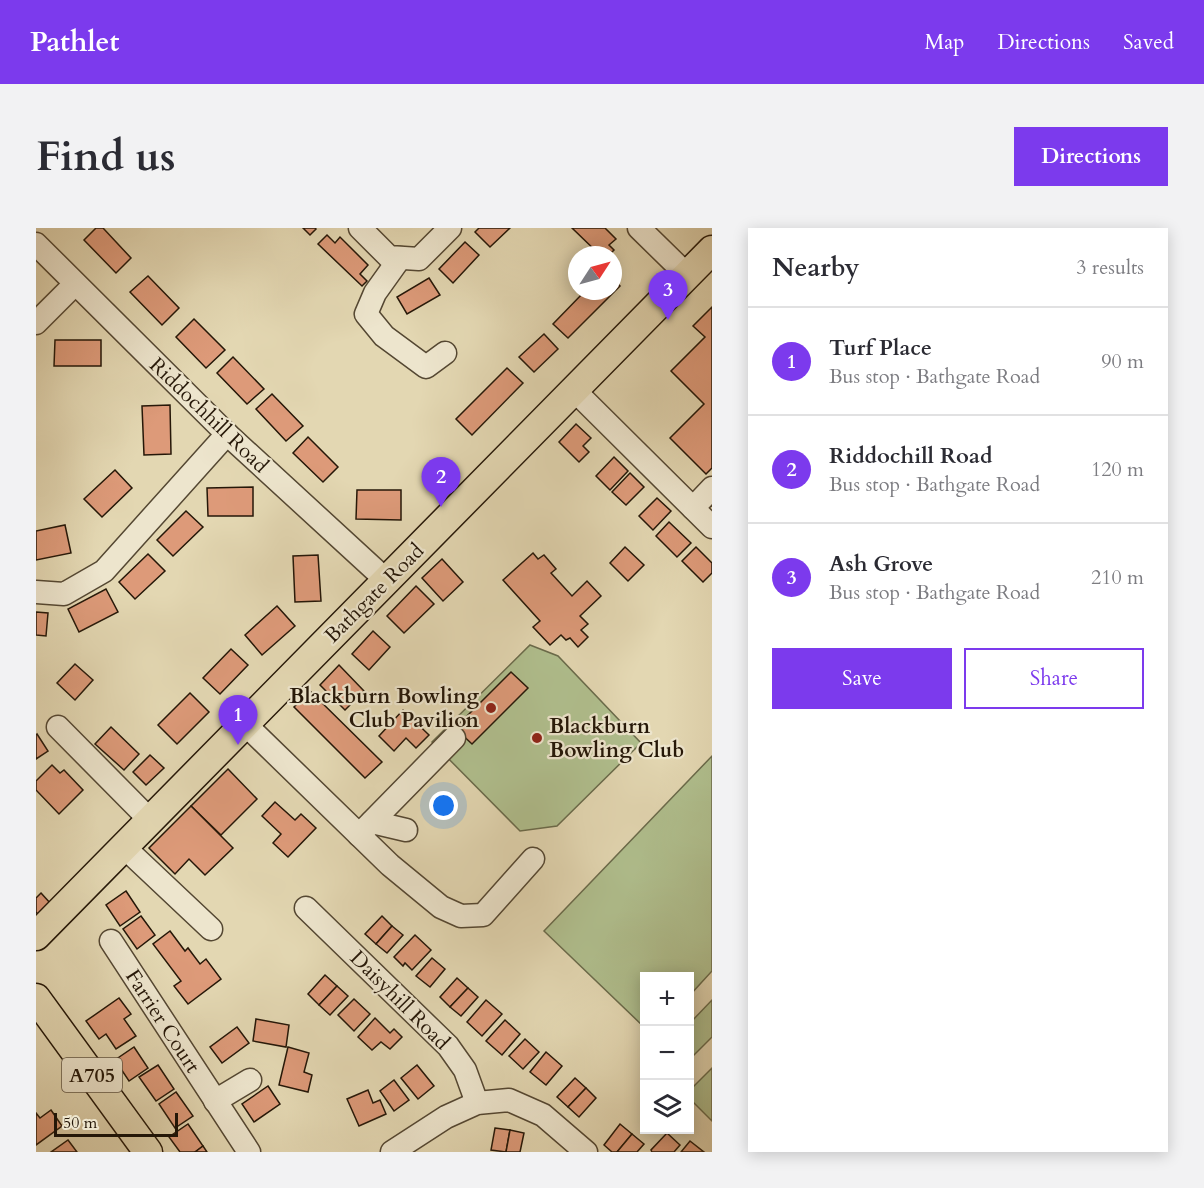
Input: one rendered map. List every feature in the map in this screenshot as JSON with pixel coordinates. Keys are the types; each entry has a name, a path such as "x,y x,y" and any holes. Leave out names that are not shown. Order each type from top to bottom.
{"main road":[{"name":"Bathgate Road","path":"36,936 712,250"},
{"name":"A705","path":"36,998 148,1152"}],"street":[{"path":"360,228 389,257 419,259 450,228"},
{"path":"639,228 687,275"},
{"name":"Riddochhill Road","path":"36,244 227,434 386,580"},
{"path":"400,258 375,293 366,315 384,336 426,367 445,353"},
{"path":"36,323 75,284"},
{"path":"574,390 712,527"},
{"path":"36,592 64,594 104,571 227,434"},
{"path":"693,508 712,488"},
{"path":"245,724 366,828 390,865 441,907 461,916 483,915 533,859"},
{"path":"58,727 150,820"},
{"path":"366,828 454,738"},
{"path":"366,828 406,830"},
{"path":"124,847 211,929"},
{"name":"Daisyhill Road","path":"306,908 448,1046 465,1070 477,1103"},
{"name":"Farrier Court","path":"111,941 249,1152"},
{"path":"215,1101 250,1080"},
{"path":"392,1152 446,1117 477,1103 509,1100 543,1115 586,1152"}],"green space":[{"name":"Blackburn Bowling Club","path":"530,645 558,656 641,743 557,826 520,831 432,742"},
{"path":"712,756 712,971 694,991 694,972 640,972 640,1023 544,931"},
{"path":"712,1000 712,1037 694,1055 694,1026 694,1019"},
{"path":"712,1068 712,1121 694,1103 694,1086"}],"building":[{"path":"96,228 103,228 131,258 116,273 84,240"},
{"path":"303,228 315,228 316,229 310,235"},
{"path":"479,228 510,228 490,247 475,232"},
{"path":"572,228 605,228 616,239 610,246 591,246"},
{"path":"327,235 335,243 340,237 368,265 360,274 367,281 362,286 318,244"},
{"path":"465,242 479,255 453,283 439,269"},
{"path":"148,276 179,308 162,325 130,292"},
{"path":"429,278 440,295 407,314 397,297"},
{"path":"576,300 606,300 568,338 553,324"},
{"path":"712,307 712,468 706,474 670,438 704,404 671,371 705,337 693,326"},
{"path":"194,319 225,350 206,368 176,337"},
{"path":"544,334 558,349 534,372 519,357"},
{"path":"55,340 101,340 101,366 54,366"},
{"path":"233,357 264,389 247,404 217,373"},
{"path":"507,368 523,383 472,435 456,419"},
{"path":"272,394 303,426 286,441 256,409"},
{"path":"170,405 171,454 144,455 142,406"},
{"path":"576,424 591,438 583,446 589,452 579,462 559,442"},
{"path":"308,437 338,467 323,482 293,453"},
{"path":"614,457 628,471 610,490 596,476"},
{"path":"115,470 132,488 102,517 84,499"},
{"path":"630,473 644,487 626,505 612,492"},
{"path":"253,487 253,516 208,516 207,488"},
{"path":"357,490 401,490 401,520 356,519"},
{"path":"657,498 671,511 653,530 639,516"},
{"path":"186,511 203,527 173,556 157,540"},
{"path":"669,522 691,543 677,557 656,536"},
{"path":"65,525 71,553 36,560 36,531"},
{"path":"625,547 644,565 628,581 610,563"},
{"path":"696,547 712,563 712,573 703,582 682,561"},
{"path":"533,553 538,559 544,555 556,569 551,573 572,596 587,581 601,596 580,616 588,624 581,630 588,637 578,647 570,638 566,640 561,635 550,645 533,627 540,621 503,580"},
{"path":"148,554 165,571 135,599 119,582"},
{"path":"318,555 321,601 295,602 293,556"},
{"path":"442,559 463,582 443,601 422,578"},
{"path":"416,586 434,604 404,633 387,616"},
{"path":"106,589 118,612 79,632 68,609"},
{"path":"277,606 295,626 262,655 245,635"},
{"path":"36,612 48,613 46,636 36,635"},
{"path":"373,631 390,647 369,670 352,654"},
{"path":"231,649 248,665 220,694 203,678"},
{"path":"75,664 93,680 75,700 57,683"},
{"path":"339,665 364,691 345,710 320,685"},
{"name":"Blackburn Bowling Club Pavilion","path":"511,672 528,688 472,744 455,728"},
{"path":"310,691 382,762 365,778 294,707"},
{"path":"190,693 209,712 177,744 158,725"},
{"path":"403,710 429,735 416,748 406,738 394,751 379,736"},
{"path":"111,727 139,754 124,770 95,744"},
{"path":"36,735 48,751 36,759"},
{"path":"150,755 164,768 146,785 133,772"},
{"path":"52,765 60,773 64,770 83,790 59,814 36,790 36,781"},
{"path":"228,769 257,799 221,835 191,806"},
{"path":"275,802 295,820 301,814 316,828 288,857 273,843 281,834 262,816"},
{"path":"191,806 233,848 205,875 189,859 175,874 149,848"},
{"path":"126,891 140,912 120,926 106,905"},
{"path":"41,893 51,904 39,916 36,912 36,898"},
{"path":"141,916 155,935 137,949 123,929"},
{"path":"382,916 392,926 376,944 365,934"},
{"path":"392,926 403,935 387,953 376,944"},
{"path":"170,931 185,951 188,948 200,964 206,959 221,979 188,1004 174,986 181,981 153,944"},
{"path":"415,935 431,950 412,970 405,963 403,966 394,957"},
{"path":"432,958 445,969 430,987 416,976"},
{"path":"325,975 337,986 319,1005 308,994"},
{"path":"457,978 468,988 450,1007 440,997"},
{"path":"337,986 348,996 330,1015 319,1005"},
{"path":"468,988 478,997 461,1016 450,1007"},
{"path":"119,998 131,1014 124,1019 136,1036 116,1049 106,1034 99,1039 86,1021"},
{"path":"354,999 370,1014 354,1031 338,1015"},
{"path":"486,1000 502,1014 482,1036 467,1022"},
{"path":"375,1018 390,1033 394,1029 402,1037 390,1049 381,1042 372,1050 358,1037"},
{"path":"256,1019 289,1025 286,1047 253,1041"},
{"path":"505,1020 520,1034 502,1055 486,1041"},
{"path":"237,1027 249,1043 222,1063 210,1047"},
{"path":"525,1039 539,1052 523,1069 509,1056"},
{"path":"134,1047 148,1068 129,1081 115,1060"},
{"path":"288,1047 309,1053 304,1072 312,1075 308,1092 279,1085"},
{"path":"546,1052 562,1066 546,1085 530,1072"},
{"path":"158,1065 174,1089 156,1101 139,1077"},
{"path":"417,1065 434,1086 418,1099 401,1078"},
{"path":"575,1078 586,1088 568,1107 557,1097"},
{"path":"394,1080 409,1100 394,1111 380,1091"},
{"path":"268,1086 280,1104 254,1122 242,1104"},
{"path":"586,1088 596,1098 579,1117 568,1107"},
{"path":"368,1090 373,1103 380,1100 386,1114 359,1126 347,1099"},
{"path":"176,1092 193,1116 175,1128 159,1104"},
{"path":"51,1110 62,1126 36,1145 36,1113 40,1118"},
{"path":"188,1124 203,1146 195,1152 180,1152 169,1137"},
{"path":"620,1124 632,1134 617,1152 612,1152 604,1145"},
{"path":"495,1128 510,1130 506,1152 491,1150"},
{"path":"510,1130 524,1133 520,1152 506,1152"},
{"path":"632,1134 644,1144 637,1152 617,1152"},
{"path":"666,1134 680,1145 674,1152 652,1152 651,1150"},
{"path":"68,1140 77,1152 51,1152"},
{"path":"690,1141 704,1152 681,1152"},
{"path":"203,1146 207,1152 195,1152"}],"place":[{"name":"Ash Grove","path":"668,320"},
{"name":"Riddochill Road","path":"441,507"},
{"name":"Blackburn Bowling Club Pavilion","path":"491,708"},
{"name":"Blackburn Bowling Club","path":"537,738"},
{"name":"Turf Place","path":"238,745"}]}
